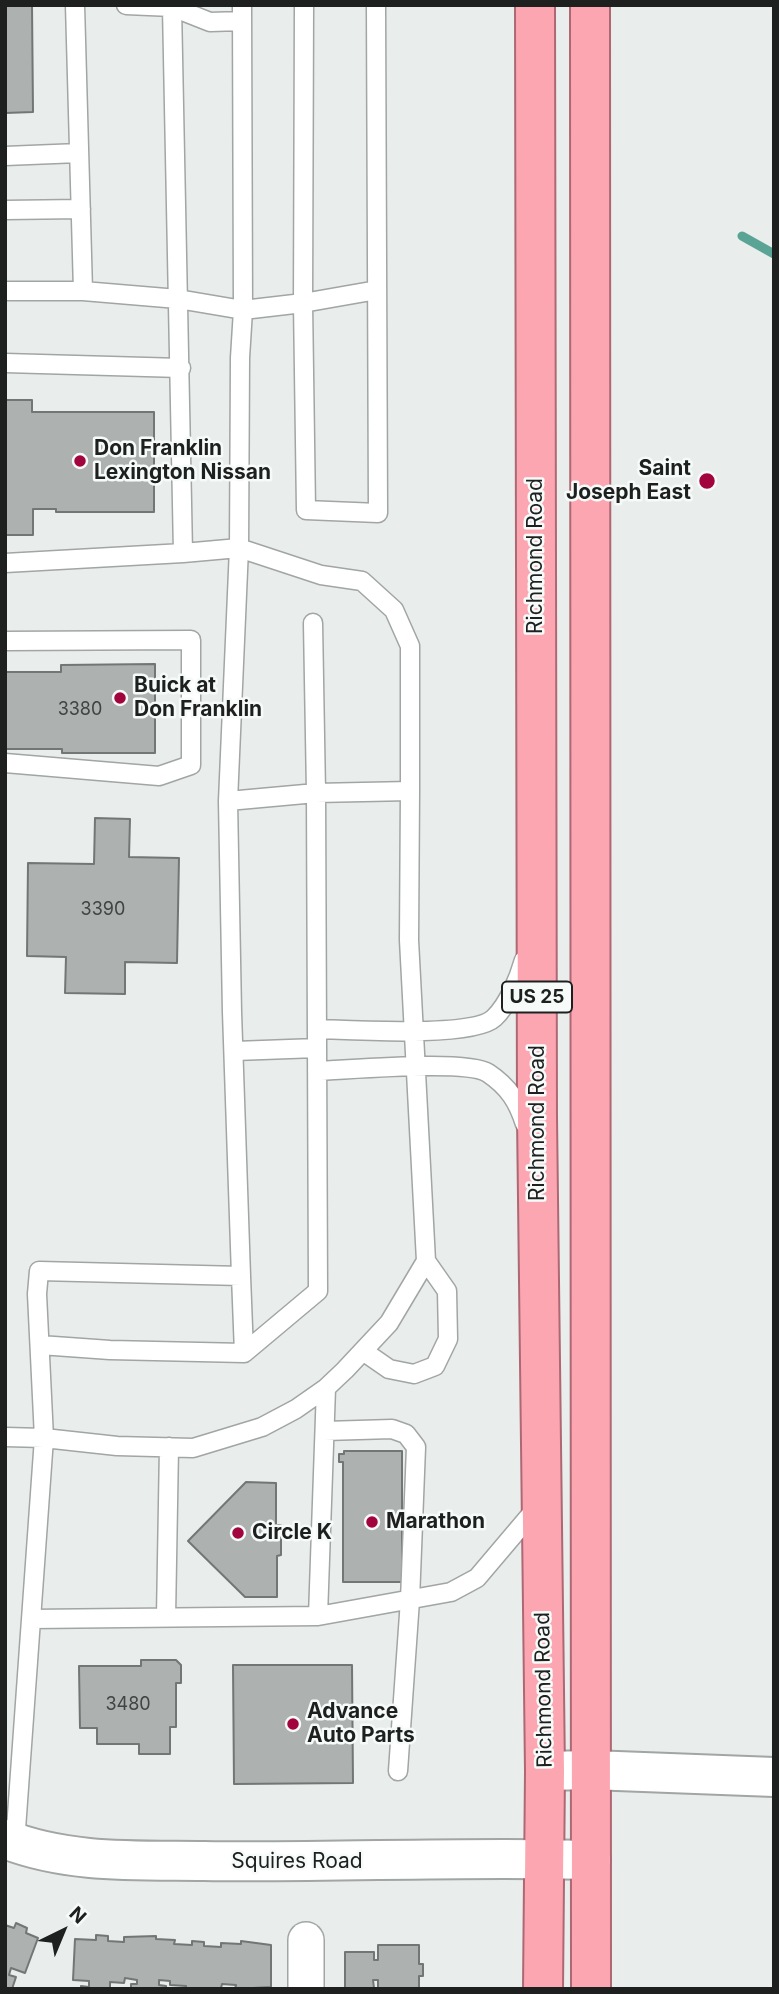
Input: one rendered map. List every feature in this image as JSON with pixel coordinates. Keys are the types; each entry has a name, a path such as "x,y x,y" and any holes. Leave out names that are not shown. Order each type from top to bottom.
{"highway":[{"name":"Richmond Road","path":"535,5 538,1161 545,1772 542,1989"},
{"name":"US 25","path":"590,5 592,1989"}],"street":[{"path":"545,1772 591,1770 774,1777"},
{"name":"Squires Road","path":"10,1841 58,1854 106,1859 309,1863 591,1860"},
{"path":"306,1940 306,1989"}],"lane":[{"path":"75,5 83,291"},
{"path":"127,5 172,7 210,13 242,13 243,310 240,358 239,548 228,801 231,999 244,1353"},
{"path":"304,5 303,303 306,510 378,513 376,5"},
{"path":"172,7 183,553"},
{"path":"5,156 79,153"},
{"path":"5,210 81,209"},
{"path":"5,290 83,291 178,299 243,310 377,290"},
{"path":"5,363 181,368"},
{"path":"5,563 239,548 321,575 362,581 394,610 410,646 409,940 425,1261 447,1291 448,1339 435,1366 414,1374 388,1369 363,1351"},
{"path":"40,1345 110,1350 244,1353 318,1291 313,622"},
{"path":"5,641 191,640 191,765 159,776 5,763"},
{"path":"228,801 316,793 410,791"},
{"path":"317,1029 459,1030 493,1019 518,981 537,913"},
{"path":"235,1051 317,1048"},
{"path":"317,1071 462,1066 487,1072 517,1101 538,1161"},
{"path":"5,1437 44,1438 117,1446 194,1448 262,1427 296,1409 326,1388 363,1351 389,1323 425,1261"},
{"path":"10,1841 31,1619 44,1438 37,1294 39,1271 241,1276"},
{"path":"318,1616 326,1388"},
{"path":"325,1431 391,1429 406,1434 416,1447 410,1600 398,1771"},
{"path":"166,1617 169,1447"},
{"path":"31,1619 318,1616 451,1592 477,1578 542,1501"}],"building":[{"path":"5,5 32,5 33,112 5,113"},
{"name":"Don Franklin Lexington Nissan","path":"5,400 32,400 32,412 154,412 154,512 56,512 56,509 33,509 33,535 5,535"},
{"path":"155,664 155,753 62,753 62,749 5,749 5,672 61,672 61,665"},
{"path":"95,818 130,819 129,857 179,858 177,963 125,962 125,994 65,993 66,957 27,956 28,863 94,864"},
{"name":"Marathon","path":"344,1451 402,1451 402,1582 343,1582 343,1462 339,1462 339,1454 344,1454"},
{"name":"Circle K","path":"246,1482 276,1483 276,1525 281,1525 281,1555 277,1556 277,1597 245,1597 188,1541"},
{"path":"141,1660 176,1660 181,1665 181,1683 176,1683 176,1727 170,1727 170,1754 139,1754 139,1744 97,1744 97,1728 80,1728 79,1666 141,1666"},
{"name":"Advance Auto Parts","path":"233,1665 352,1665 353,1783 234,1784"},
{"path":"16,1923 27,1928 26,1933 38,1938 25,1973 11,1968 9,1975 16,1977 12,1989 5,1989 5,1925 14,1928"},
{"path":"96,1935 108,1936 108,1941 124,1942 124,1937 156,1936 156,1939 175,1940 174,1944 192,1945 192,1941 204,1942 204,1946 221,1947 221,1943 241,1944 241,1941 271,1945 271,1987 235,1989 236,1985 222,1984 221,1988 186,1989 186,1986 170,1985 170,1981 159,1980 159,1985 166,1986 166,1989 131,1989 131,1984 137,1984 137,1980 125,1978 124,1983 110,1982 110,1988 117,1989 81,1989 81,1986 89,1987 89,1981 73,1980 75,1939 96,1940"},
{"path":"378,1945 419,1945 419,1964 423,1964 423,1976 419,1976 419,1989 378,1989 378,1980 373,1980 374,1988 345,1988 345,1952 374,1952 374,1960 378,1960"}],"waterway":[{"path":"742,236 774,254"}],"place":[{"name":"Don Franklin Lexington Nissan","path":"80,461"},
{"name":"Saint Joseph East","path":"707,481"},
{"name":"Buick at Don Franklin","path":"120,698"},
{"name":"Marathon","path":"372,1522"},
{"name":"Circle K","path":"238,1533"},
{"name":"Advance Auto Parts","path":"293,1724"}]}
